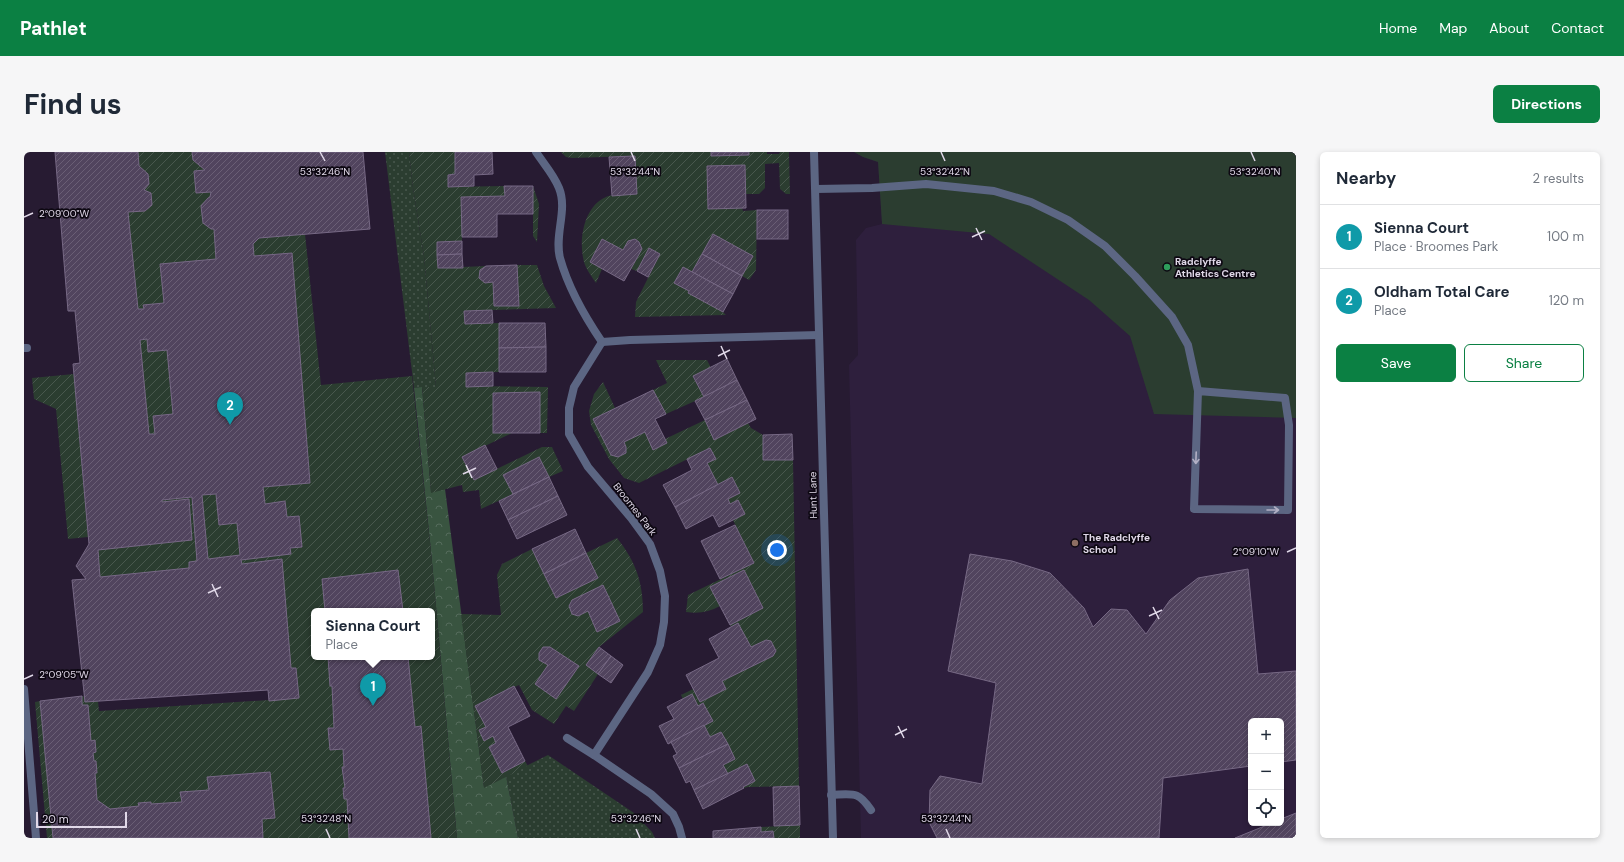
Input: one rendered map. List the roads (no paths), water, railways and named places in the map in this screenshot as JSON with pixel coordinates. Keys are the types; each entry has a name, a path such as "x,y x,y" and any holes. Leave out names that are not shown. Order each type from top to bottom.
{"street":[{"path":"536,152 560,189 562,205 560,224 560,257 571,286 591,326 602,342 819,335"},
{"name":"Hunt Lane","path":"814,152 832,838"},
{"path":"816,189 880,188 926,184 994,191 1031,202 1068,220 1105,246 1135,276 1172,317 1188,345 1198,391 1194,509 1288,510 1289,425 1284,398 1198,391"},
{"name":"Broomes Park","path":"594,755 648,672 660,645 664,622 665,596 660,571 650,544 631,518 588,466 569,434 569,408 574,386 602,342"},
{"path":"24,689 36,838"},
{"path":"567,738 651,794 673,814 682,838"},
{"path":"831,795 856,795 865,801 872,810"}],"place":[{"name":"Radclyffe Athletics Centre","path":"1167,267"},
{"name":"Oldham Total Care","path":"230,425"},
{"name":"The Radclyffe School","path":"1075,543"},
{"name":"Sienna Court","path":"373,706"}]}
